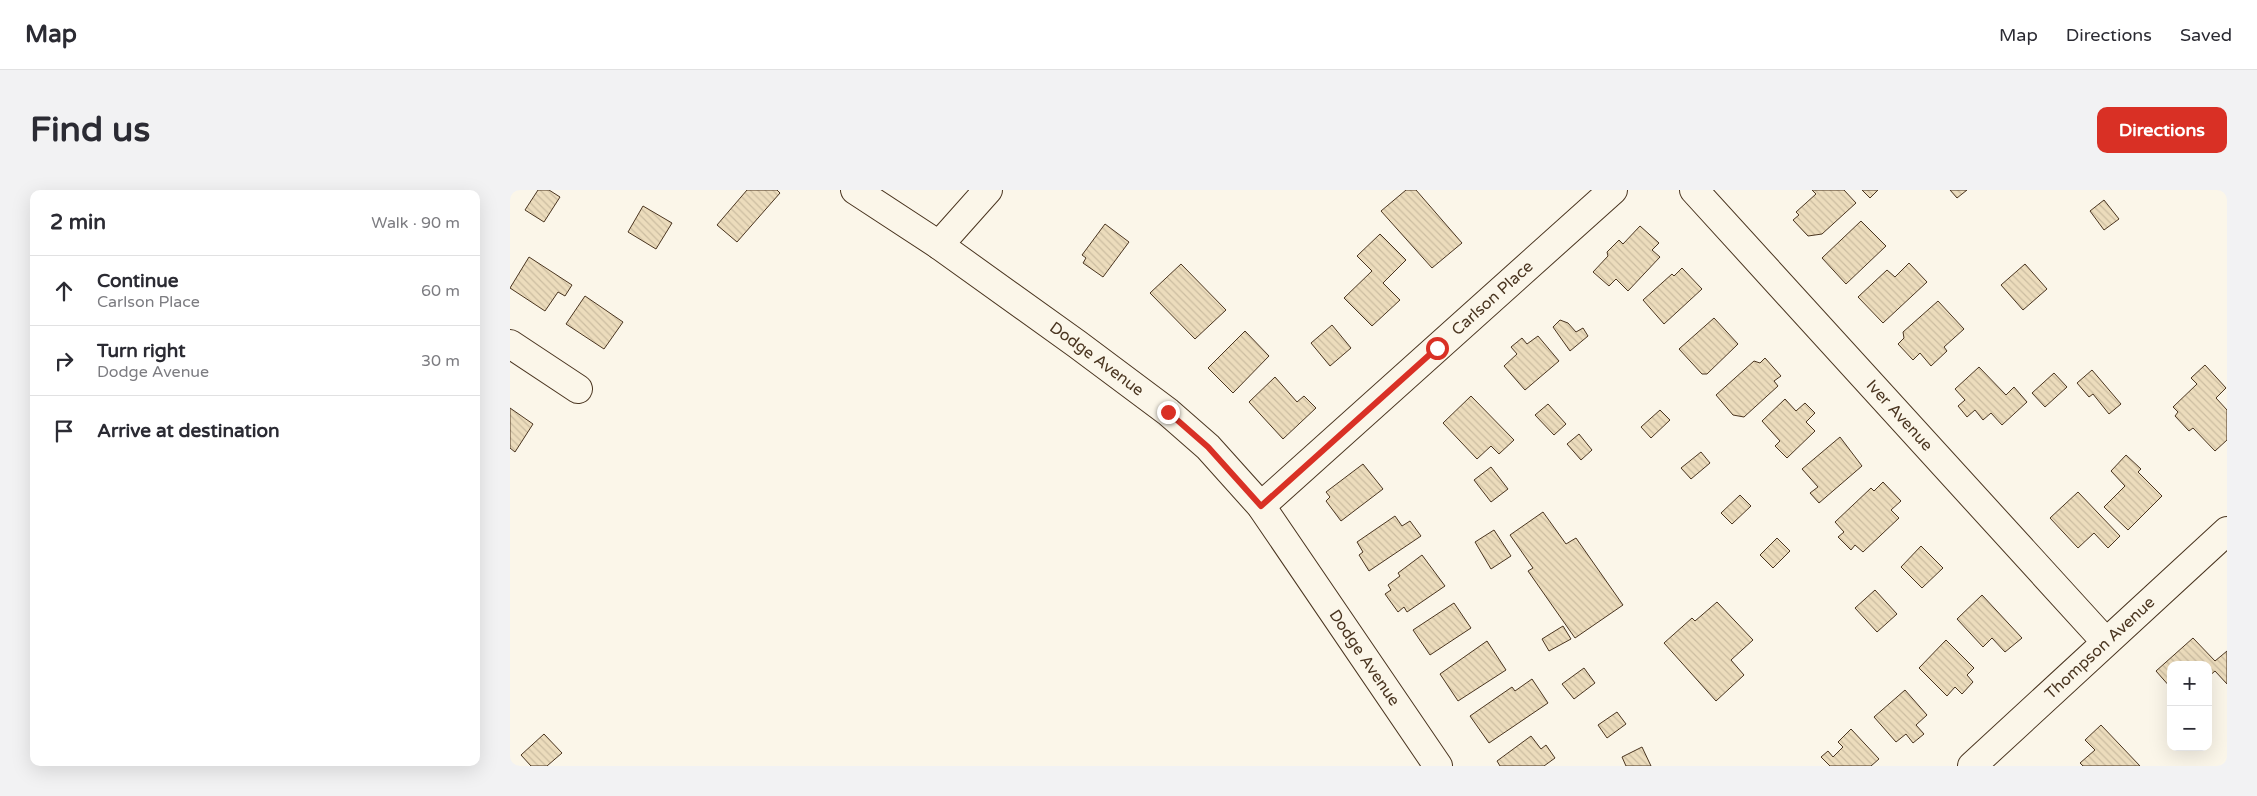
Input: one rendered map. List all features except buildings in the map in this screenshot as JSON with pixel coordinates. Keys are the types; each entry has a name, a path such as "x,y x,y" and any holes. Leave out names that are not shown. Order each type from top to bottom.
{"street":[{"name":"Dodge Avenue","path":"855,190 939,246 1077,344 1168,412 1208,447 1261,506 1438,766"},
{"path":"939,246 988,190"},
{"name":"Carlson Place","path":"1261,506 1613,190"},
{"name":"Iver Avenue","path":"1694,190 2105,641"},
{"path":"510,344 578,389"},
{"name":"Thompson Avenue","path":"1972,766 2105,641 2227,531"}],"route":[{"path":"1168,412 1208,447 1261,506 1437,348"}]}
